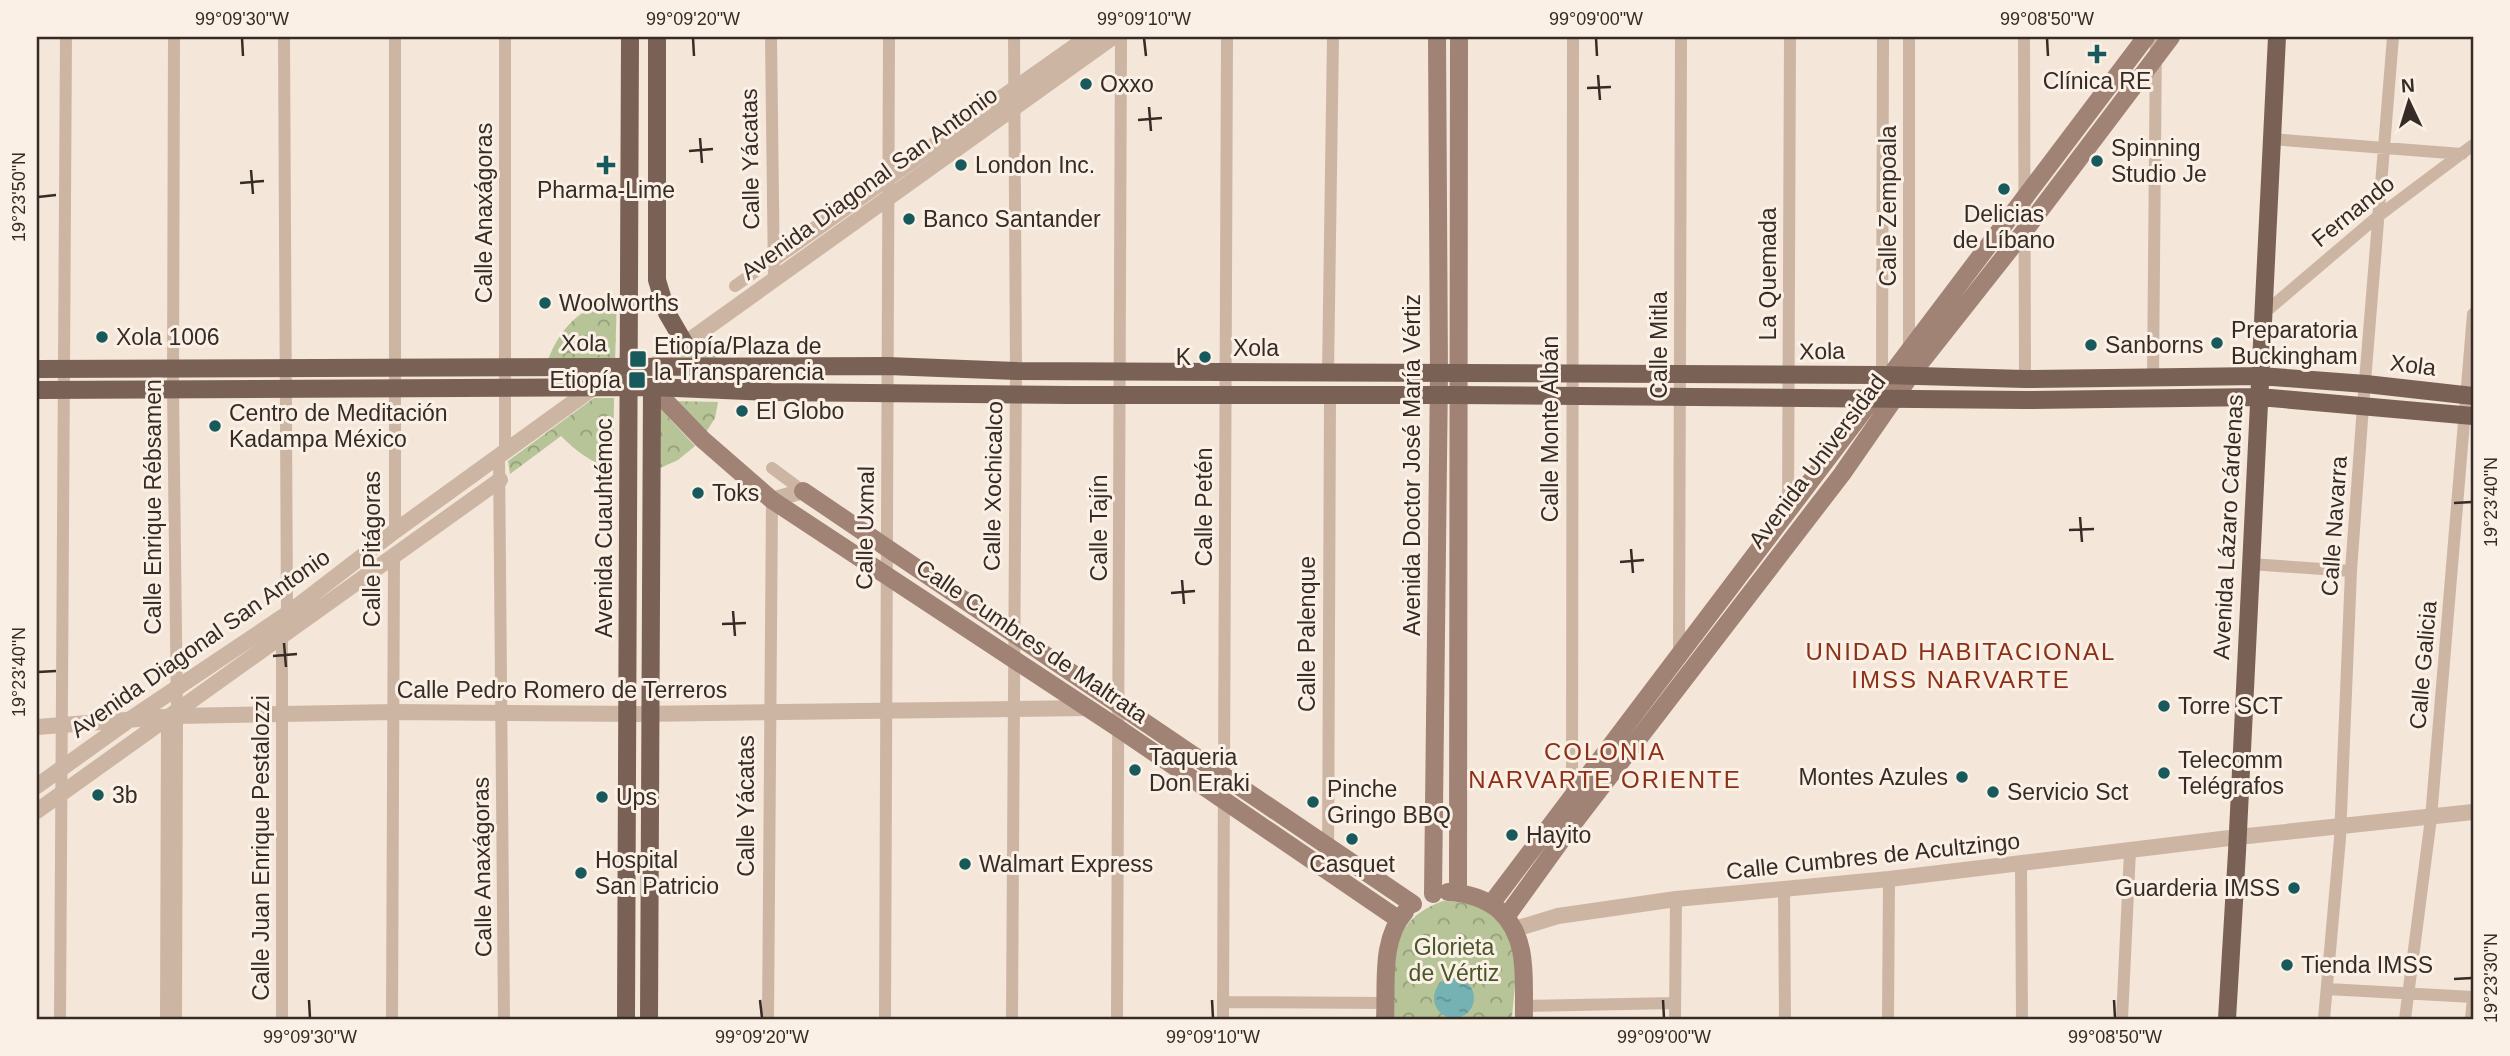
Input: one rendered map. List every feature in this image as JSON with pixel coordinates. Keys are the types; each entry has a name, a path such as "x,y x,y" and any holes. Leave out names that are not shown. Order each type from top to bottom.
{"main road":[{"name":"Avenida Cuauhtémoc","path":"626,1019 630,37"},
{"path":"657,37 657,280 667,313 684,344"},
{"name":"Avenida Doctor José María Vértiz","path":"1433,894 1439,374 1437,37"},
{"name":"Avenida Doctor José María Vértiz","path":"1458,892 1459,37"},
{"name":"Avenida Universidad","path":"1491,904 1825,462 1886,375 1909,351 2147,37"},
{"name":"Avenida Universidad","path":"1511,923 1576,820 1842,474 1910,376 2026,229 2171,37"},
{"name":"Avenida Lázaro Cárdenas","path":"2227,1019 2277,37"},
{"name":"Xola","path":"37,369 888,366 1016,372 1886,375 2025,379 2260,376 2470,396"},
{"name":"Xola","path":"37,390 652,387 1015,395 1457,395 2025,400 2259,397 2469,415"},
{"name":"Avenida Cuauhtémoc","path":"649,1019 652,387"},
{"name":"Calle Cumbres de Maltrata","path":"652,387 702,439 772,500 1118,728 1398,919"},
{"path":"1825,462 1842,474"},
{"name":"Calle Cumbres de Maltrata","path":"803,491 1413,904"},
{"path":"1636,710 1651,723"},
{"path":"1386,1011 1387,955 1398,919 1422,897 1458,892 1491,904 1511,923 1522,953 1524,1013"}],"street":[{"path":"60,1019 65,37"},
{"name":"Calle Enrique Rébsamen","path":"166,1019 176,689 174,37"},
{"path":"284,37 288,614"},
{"name":"Calle Pitágoras","path":"392,1019 395,37"},
{"name":"Calle Anaxágoras","path":"504,1019 500,481 506,367 505,37"},
{"name":"Calle Yácatas","path":"771,37 774,281"},
{"name":"Calle Uxmal","path":"885,1019 889,37"},
{"name":"Calle Xochicalco","path":"1012,1019 1012,659 1016,372 1014,37"},
{"name":"Avenida Diagonal San Antonio","path":"734,286 1088,37"},
{"name":"Avenida Diagonal San Antonio","path":"652,367 1113,37"},
{"name":"Calle Tajín","path":"1117,1019 1122,372 1121,37"},
{"name":"Calle Petén","path":"1223,1019 1227,37"},
{"path":"1328,373 1333,37"},
{"name":"Calle Monte Albán","path":"1573,37 1571,797 1576,820"},
{"name":"Calle Mitla","path":"1679,653 1681,37"},
{"name":"La Quemada","path":"1788,511 1790,37"},
{"name":"Calle Zempoala","path":"1883,37 1886,375"},
{"name":"Calle Zempoala","path":"1909,37 1910,376"},
{"path":"2024,37 2025,379"},
{"path":"2153,379 2156,37"},
{"name":"Calle Navarra","path":"2324,1019 2340,827 2351,571 2393,37"},
{"path":"2272,139 2467,155"},
{"name":"Fernando","path":"2263,314 2377,217 2467,155 2473,145"},
{"name":"Calle Galicia","path":"2405,1019 2431,818 2469,415 2473,314"},
{"name":"Avenida Diagonal San Antonio","path":"37,786 132,718 288,614 395,531 593,388 628,368"},
{"name":"Calle Palenque","path":"1328,872 1329,396"},
{"name":"Calle Cumbres de Maltrata","path":"772,468 803,491"},
{"name":"Avenida Diagonal San Antonio","path":"37,811 500,481"},
{"path":"772,500 803,491"},
{"name":"Calle Yácatas","path":"768,1019 772,500"},
{"path":"2250,564 2351,571"},
{"name":"Calle Juan Enrique Pestalozzi","path":"282,634 282,1019"},
{"name":"Calle Pedro Romero de Terreros","path":"37,727 174,715 394,712 502,715 650,714 1087,708"},
{"name":"Calle Enrique Rébsamen","path":"174,715 176,1019"},
{"name":"Calle Cumbres de Acultzingo","path":"1511,923 1676,899 1889,879 2473,812"},
{"path":"2122,1019 2130,850"},
{"path":"2021,864 2022,1019"},
{"path":"1888,1019 1889,879"},
{"path":"1784,888 1785,1019"},
{"path":"1675,1019 1676,899"},
{"path":"2327,989 2473,998 2471,1019"},
{"path":"1223,1002 1386,1011"},
{"path":"1524,1013 1675,1003"}],"green space":[{"path":"617,297 615,362 547,362 559,338 573,320 592,307"},
{"path":"708,338 719,363 670,363"},
{"path":"594,398 614,398 613,470 585,456 561,436 510,474 508,461"},
{"path":"671,401 718,402 715,418 705,434"},
{"path":"656,404 695,446 678,460 658,469"},
{"name":"Glorieta de Vértiz","path":"1443,901 1479,908 1506,930 1516,961 1512,1019 1392,1019 1394,964 1396,948 1402,934 1411,921 1424,910"}],"water":[{"path":"1454,978 1468,984 1474,998 1468,1012 1454,1018 1440,1012 1434,998 1440,984"}],"place":[{"name":"Clínica RE","path":"2097,54"},
{"name":"Oxxo","path":"1086,84"},
{"name":"Spinning Studio Je","path":"2097,161"},
{"name":"Pharma-Lime","path":"606,165"},
{"name":"London Inc.","path":"961,165"},
{"name":"Delicias de Líbano","path":"2004,189"},
{"name":"Banco Santander","path":"909,219"},
{"name":"Woolworths","path":"545,303"},
{"name":"Xola 1006","path":"102,337"},
{"name":"Preparatoria Buckingham","path":"2217,343"},
{"name":"Sanborns","path":"2091,345"},
{"name":"K","path":"1205,357"},
{"name":"Etiopía/Plaza de la Transparencia","path":"638,359"},
{"name":"Etiopía","path":"637,380"},
{"name":"El Globo","path":"742,411"},
{"name":"Centro de Meditación Kadampa México","path":"215,426"},
{"name":"Toks","path":"698,493"},
{"name":"Torre SCT","path":"2164,706"},
{"name":"Taqueria Don Eraki","path":"1135,770"},
{"name":"Telecomm Telégrafos","path":"2164,773"},
{"name":"Montes Azules","path":"1962,777"},
{"name":"Servicio Sct","path":"1993,792"},
{"name":"3b","path":"98,795"},
{"name":"Ups","path":"602,797"},
{"name":"Pinche Gringo BBQ","path":"1313,802"},
{"name":"Hayito","path":"1512,835"},
{"name":"Casquet","path":"1352,839"},
{"name":"Walmart Express","path":"965,864"},
{"name":"Hospital San Patricio","path":"581,873"},
{"name":"Guarderia IMSS","path":"2294,888"},
{"name":"Tienda IMSS","path":"2287,965"}],"district":[{"name":"UNIDAD HABITACIONAL IMSS NARVARTE","path":"1961,665"},
{"name":"COLONIA NARVARTE ORIENTE","path":"1605,765"}]}
